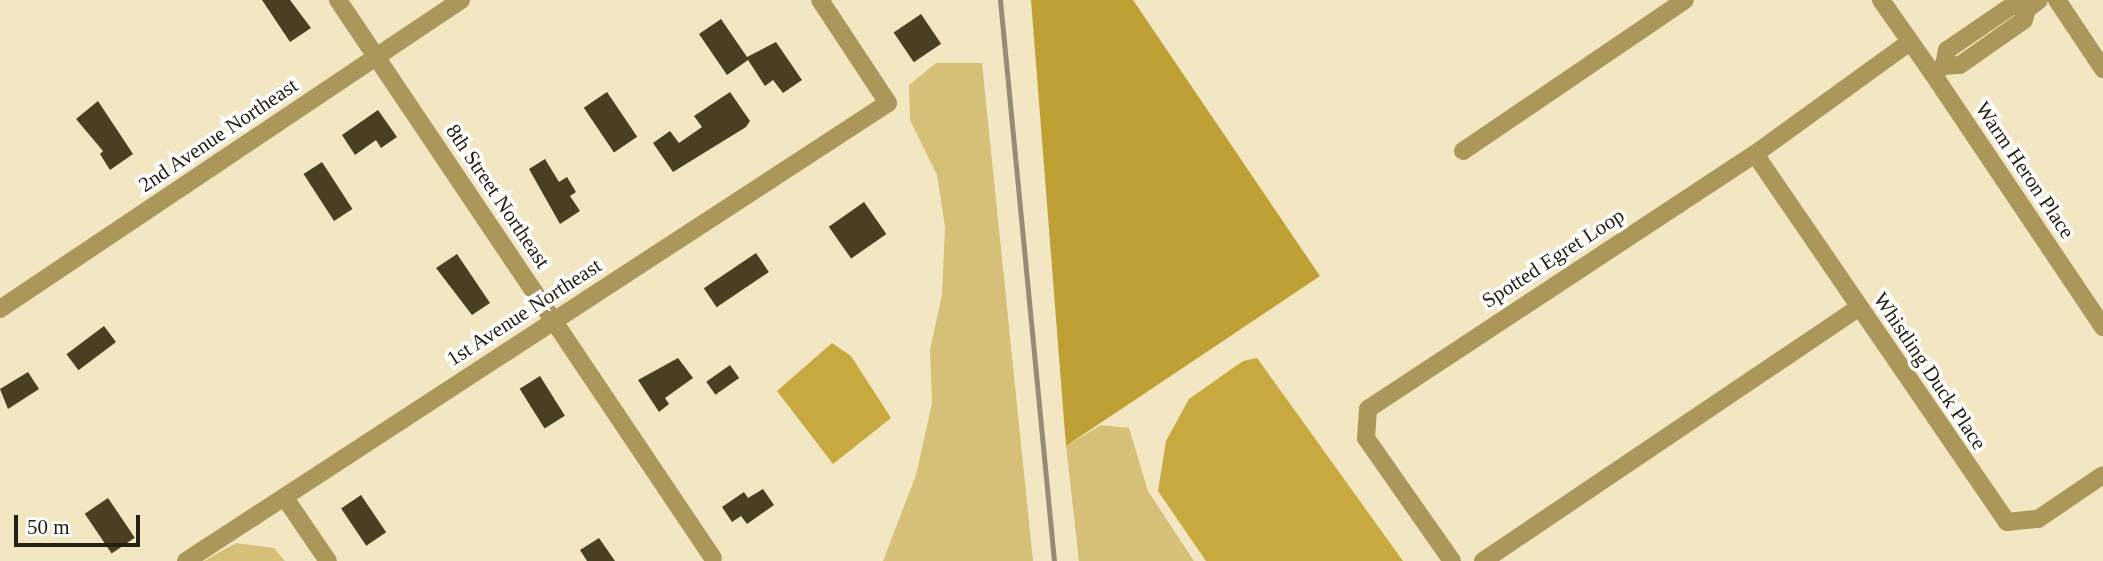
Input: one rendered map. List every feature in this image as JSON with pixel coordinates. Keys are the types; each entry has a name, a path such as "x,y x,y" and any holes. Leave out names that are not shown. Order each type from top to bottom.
{"street":[{"name":"8th Street Northeast","path":"338,0 713,558"},
{"name":"2nd Avenue Northeast","path":"0,309 461,0"},
{"name":"1st Avenue Northeast","path":"186,561 554,318 888,103 820,0"},
{"path":"1463,151 1685,0"},
{"name":"Warm Heron Place","path":"1881,0 1910,42 1939,70 2103,327"},
{"path":"2057,0 2103,69"},
{"path":"1939,70 1947,50 2013,5 2033,4"},
{"name":"Spotted Egret Loop","path":"1452,561 1366,438 1368,409 1755,154 1910,42"},
{"name":"Whistling Duck Place","path":"1755,154 2007,522 2038,519 2103,475"},
{"path":"1483,561 1859,307"},
{"path":"285,498 328,561"}],"shaded area":[{"path":"1031,0 1133,0 1320,276 1066,446"},
{"path":"936,63 982,63 1033,561 883,561 916,475 932,403 930,350 942,295 945,227 937,175 910,120 909,85"},
{"path":"832,343 851,356 891,418 833,464 777,391"},
{"path":"1257,358 1403,561 1206,561 1158,491 1166,441 1189,399 1243,361"},
{"path":"1101,425 1129,428 1148,491 1194,561 1079,561 1066,446"},
{"path":"236,543 274,548 285,561 204,561"}],"building":[{"path":"262,0 290,0 311,28 290,42"},
{"path":"921,14 941,44 914,62 894,32"},
{"path":"721,19 747,57 776,42 802,80 783,93 773,80 765,86 748,60 727,75 699,34"},
{"path":"607,92 637,137 614,152 584,108"},
{"path":"730,92 750,121 746,127 673,172 653,143 670,131 679,143 702,127 694,116"},
{"path":"98,101 133,154 110,170 100,154 103,151 76,119"},
{"path":"378,110 397,137 381,148 376,140 355,155 342,135"},
{"path":"545,159 559,182 567,177 576,192 570,196 580,211 560,224 529,169"},
{"path":"322,162 352,209 334,221 304,174"},
{"path":"864,202 886,234 851,259 829,227"},
{"path":"756,253 769,272 717,307 704,288"},
{"path":"457,254 490,303 472,315 436,268"},
{"path":"104,326 116,342 79,370 66,354"},
{"path":"678,358 693,378 665,398 669,404 659,412 638,380"},
{"path":"730,365 739,378 715,395 706,382"},
{"path":"28,372 39,389 8,409 0,389"},
{"path":"540,376 565,416 545,429 520,389"},
{"path":"763,489 774,505 747,524 741,516 732,522 722,507 744,492 748,498"},
{"path":"361,495 386,532 366,546 341,508"},
{"path":"108,498 135,538 112,553 85,514"},
{"path":"599,538 615,561 587,561 580,550"}],"railway":[{"path":"1000,0 1054,561"}]}
